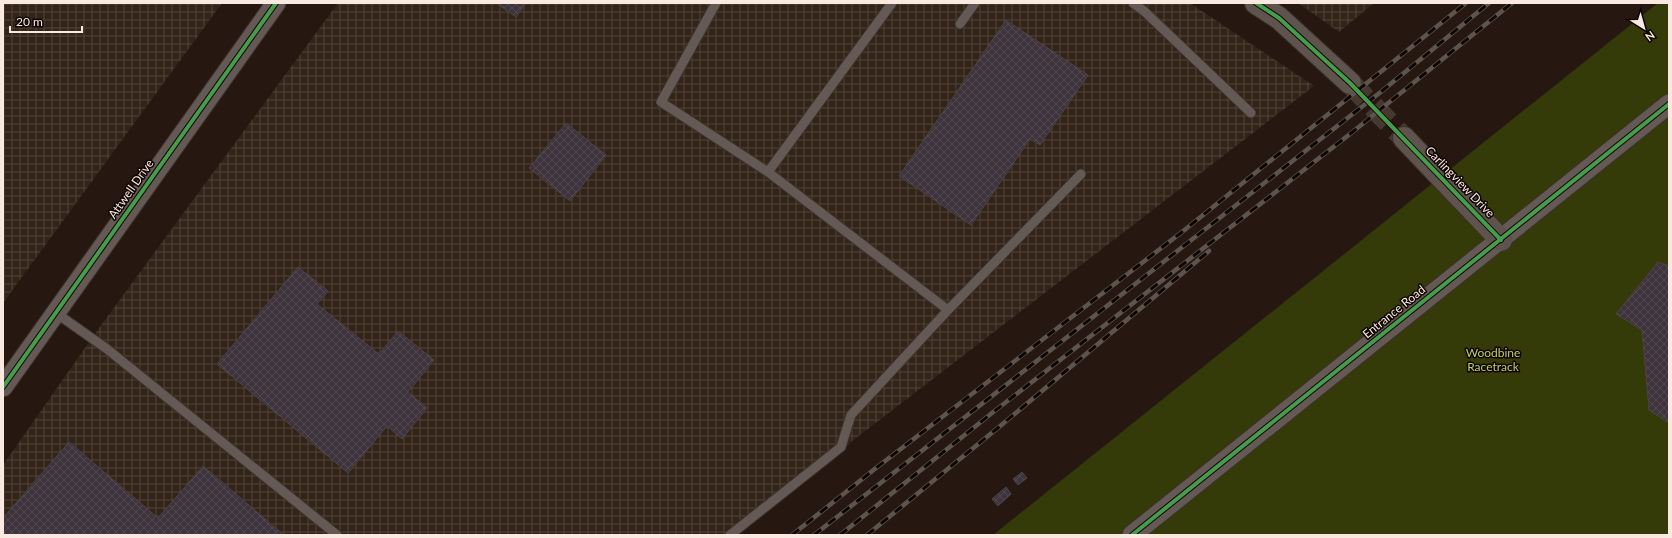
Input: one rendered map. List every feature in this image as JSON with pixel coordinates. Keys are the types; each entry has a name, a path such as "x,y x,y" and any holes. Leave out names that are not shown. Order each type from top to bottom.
{"street":[{"name":"Attwell Drive","path":"3,387 276,3"},
{"path":"1256,3 1279,18 1350,83"},
{"name":"Entrance Road","path":"1132,535 1669,104"},
{"name":"Carlingview Drive","path":"1404,138 1501,240"}],"lane":[{"path":"716,3 661,102 768,172 948,310"},
{"path":"768,172 892,3"},
{"path":"960,24 975,3"},
{"path":"1133,3 1144,11 1251,113"},
{"path":"730,535 841,447 851,415 948,310 1081,174"},
{"path":"56,313 107,350 337,535"}],"shaded area":[{"path":"3,3 222,3 3,303"},
{"path":"338,3 1190,3 1314,86 730,535 3,535 3,465 99,328"},
{"path":"1298,3 1374,3 1339,32"}],"green space":[{"name":"Woodbine Racetrack","path":"1658,3 1669,3 1669,535 993,535"}],"building":[{"path":"496,3 526,3 516,17"},
{"path":"1006,20 1088,75 1040,145 1030,139 971,225 899,176"},
{"path":"566,123 606,155 570,201 529,168"},
{"path":"1658,262 1669,266 1669,423 1649,410 1642,330 1616,314"},
{"path":"298,267 328,291 317,304 379,354 398,331 434,360 408,392 427,408 402,439 387,426 348,473 217,364"},
{"path":"69,442 158,518 203,466 284,535 3,535 3,518"},
{"path":"1022,472 1027,478 1018,485 1013,479"},
{"path":"1006,487 1011,494 998,506 992,499"}],"tunnel":[{"path":"1350,83 1404,138"}],"railway":[{"path":"792,535 876,468 1182,232 1466,3"},
{"path":"814,535 1382,91 1489,3"},
{"path":"840,535 992,413 1350,134 1512,3"},
{"path":"867,535 999,427 1209,251"}],"cycle path":[{"path":"3,387 276,3"},
{"path":"1256,3 1279,18 1350,83 1501,240"},
{"path":"1132,535 1669,104"}]}
